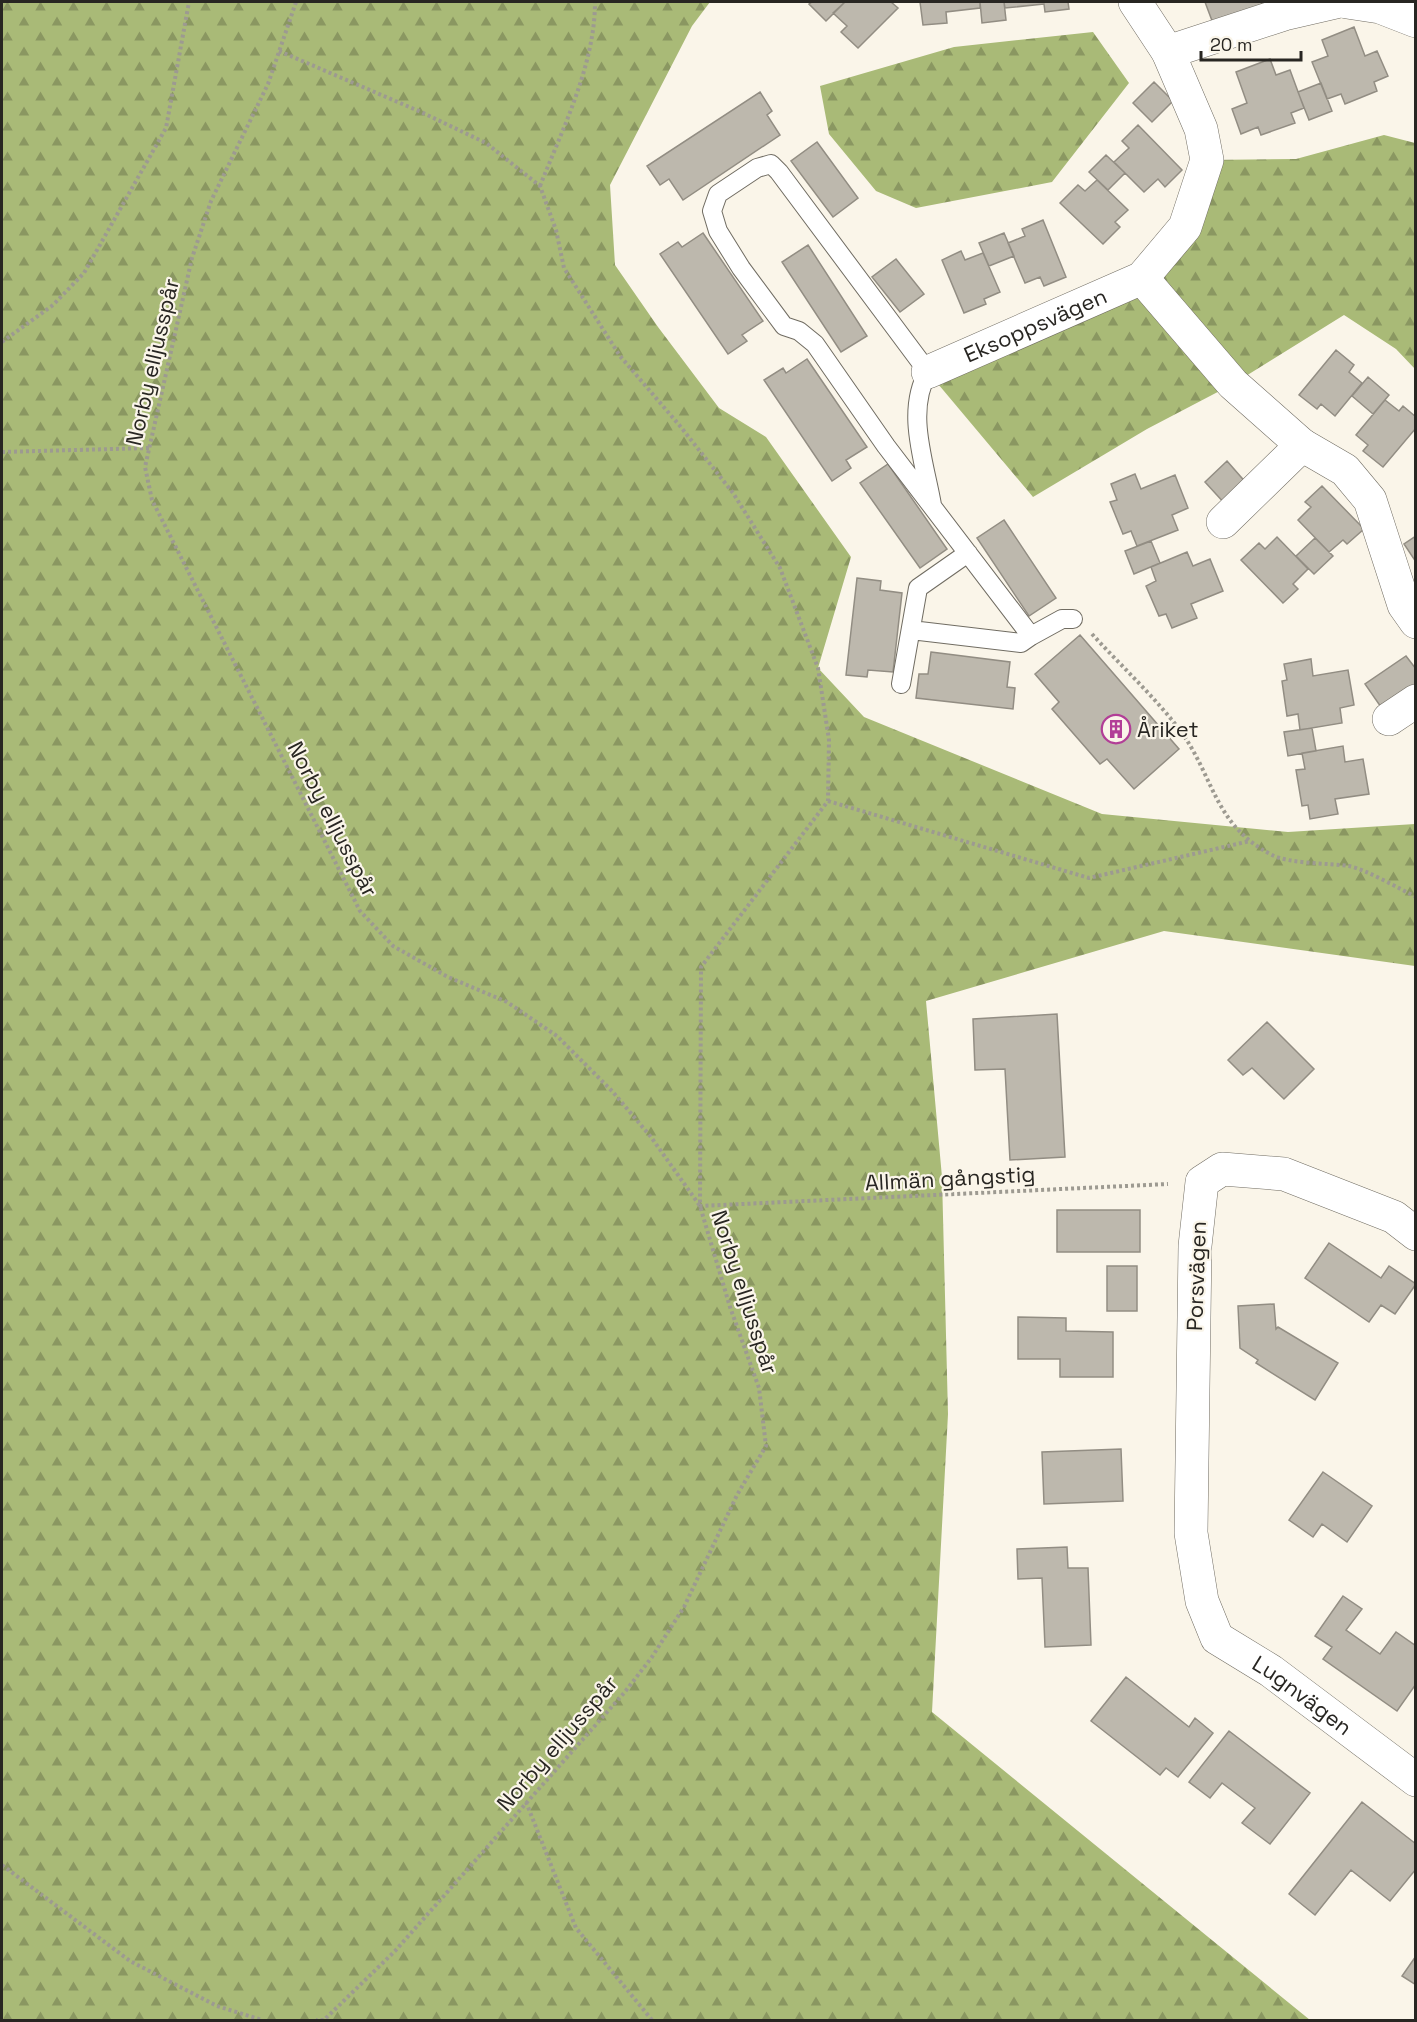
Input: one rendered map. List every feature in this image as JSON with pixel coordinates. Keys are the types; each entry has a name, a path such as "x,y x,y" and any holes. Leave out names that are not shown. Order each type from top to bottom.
{"street":[{"name":"Eksoppsvägen","path":"928,372 1142,278 1185,226 1207,160 1201,129 1168,52 1135,2"},
{"path":"1168,52 1282,8 1336,2"},
{"path":"1347,2 1380,7 1416,21"},
{"path":"1142,278 1233,384 1302,445 1345,470 1370,500 1404,605 1416,622"},
{"path":"1223,522 1302,445"},
{"path":"1389,719 1416,701"},
{"path":"1202,1182 1222,1169 1284,1174 1394,1217 1416,1234"},
{"name":"Porsvägen","path":"1202,1182 1195,1246 1191,1533 1202,1601"},
{"name":"Lugnvägen","path":"1202,1601 1216,1638 1271,1671 1416,1780"}],"lane":[{"path":"932,505 919,444 918,413 921,384 928,372 779,172 771,164 757,168 718,194 712,211 718,231 741,268 784,326 799,331 814,344 886,446 1031,636"},
{"path":"901,684 918,588 968,553"},
{"path":"911,630 1021,643 1062,619 1073,619"}],"path":[{"path":"2,342 53,305 84,273 166,128 189,2"},
{"name":"Norby elljusspår","path":"296,2 268,84 211,201 192,258 145,467 153,500 360,911 393,946 448,977 507,1002 557,1036 612,1091 651,1137 700,1206 730,1307 759,1388 766,1446 737,1495 684,1606 652,1657 624,1694 525,1802 395,1951 324,2020 316,2020"},
{"path":"540,186 574,102 595,26 596,2"},
{"path":"279,51 421,112 486,143 540,186 556,230 564,268 620,356 733,493 780,568 818,668 829,740 828,801 701,967 700,1206"},
{"path":"2,452 149,448"},
{"path":"1073,619 1088,629 1155,699 1174,723 1194,754 1222,810 1239,832 1274,856 1352,867 1416,897"},
{"path":"828,801 1089,878 1251,841"},
{"name":"Allmän gångstig","path":"700,1206 1202,1182"},
{"path":"525,1802 576,1928 652,2020"},
{"path":"2,1864 130,1961 217,2006 262,2020"}],"green space":[{"path":"2,2 710,2 692,26 610,185 615,265 719,408 766,437 851,557 818,668 864,717 1102,814 1288,832 1415,824 1415,966 1164,931 926,1001 942,1177 948,1414 932,1712 1310,2020 2,2020"},
{"path":"1093,32 1129,83 1052,182 916,208 876,191 829,134 820,86 954,47"},
{"path":"1384,135 1415,143 1415,369 1396,349 1344,315 1233,384 1147,429 1033,497 928,372 1142,278 1207,160 1296,159"}],"building":[{"path":"812,2 844,3 826,21 809,4"},
{"path":"845,2 891,2 898,8 858,48 841,32 847,26 833,13"},
{"path":"920,2 980,2 980,8 946,12 947,23 923,25"},
{"path":"980,2 1004,2 1006,20 982,23"},
{"path":"1004,2 1068,2 1069,9 1045,12 1044,4 1005,8"},
{"path":"1205,2 1261,2 1263,8 1214,26"},
{"path":"1354,27 1365,56 1377,51 1388,76 1374,82 1377,91 1345,104 1341,94 1327,99 1312,62 1328,56 1322,40"},
{"path":"1270,59 1276,75 1290,70 1304,108 1291,113 1295,123 1261,135 1258,127 1241,134 1232,109 1247,103 1236,72"},
{"path":"1154,82 1173,101 1152,122 1133,103"},
{"path":"1321,83 1332,111 1309,120 1298,92"},
{"path":"760,92 772,111 767,115 780,135 683,200 669,179 660,185 647,166"},
{"path":"1138,125 1182,170 1165,187 1158,179 1144,192 1114,162 1129,148 1122,141"},
{"path":"817,142 858,198 833,217 791,161"},
{"path":"1106,155 1125,173 1108,190 1089,172"},
{"path":"1097,180 1128,210 1115,222 1120,227 1103,244 1060,203 1078,185 1085,191"},
{"path":"1043,220 1066,277 1044,286 1040,277 1025,283 1008,243 1025,236 1022,229"},
{"path":"703,233 763,321 742,335 747,341 728,354 660,254 678,242 682,247"},
{"path":"1004,233 1014,256 989,266 979,243"},
{"path":"808,245 867,336 841,352 782,262"},
{"path":"961,251 965,260 983,253 1000,292 984,299 986,304 964,313 942,260"},
{"path":"896,259 924,294 900,312 872,277"},
{"path":"1336,350 1354,365 1349,372 1362,383 1335,416 1321,404 1317,409 1299,395"},
{"path":"807,359 867,447 846,460 851,468 832,481 764,380 783,368 786,373"},
{"path":"1368,377 1389,395 1373,414 1352,396"},
{"path":"1385,400 1399,411 1403,406 1416,417 1416,428 1383,467 1363,451 1368,445 1356,435"},
{"path":"1227,461 1248,485 1226,505 1205,482"},
{"path":"888,464 947,549 920,568 860,483"},
{"path":"1135,474 1141,489 1175,475 1188,508 1172,515 1178,530 1137,546 1131,531 1123,534 1110,502 1117,500 1111,484"},
{"path":"1322,486 1364,529 1347,544 1343,540 1329,552 1298,520 1311,507 1305,502"},
{"path":"1004,520 1056,598 1029,616 977,538"},
{"path":"1416,536 1416,562 1404,544"},
{"path":"1277,537 1308,569 1293,584 1298,589 1283,603 1241,560 1259,543 1265,549"},
{"path":"1315,538 1333,556 1314,574 1296,556"},
{"path":"1151,541 1160,563 1134,574 1125,551"},
{"path":"1187,552 1193,566 1210,559 1223,591 1191,604 1197,618 1172,628 1166,614 1159,616 1146,586 1156,581 1151,567"},
{"path":"857,578 881,581 880,590 902,593 893,672 868,670 867,677 846,675"},
{"name":"Åriket","path":"1080,635 1179,749 1134,789 1107,759 1100,764 1052,709 1059,702 1035,674"},
{"path":"931,652 1010,662 1007,687 1015,688 1013,709 916,698 919,674 928,674"},
{"path":"1406,656 1416,669 1416,687 1383,710 1365,684"},
{"path":"1311,659 1313,676 1348,670 1354,705 1340,708 1342,723 1300,730 1298,714 1287,716 1282,681 1287,680 1284,664"},
{"path":"1312,728 1316,751 1288,756 1284,732"},
{"path":"1343,746 1345,762 1363,759 1369,794 1335,799 1338,814 1310,819 1308,805 1302,806 1296,770 1305,769 1302,753"},
{"path":"1057,1014 1065,1157 1010,1160 1005,1069 975,1070 973,1019"},
{"path":"1267,1022 1314,1069 1284,1099 1252,1068 1243,1075 1228,1060"},
{"path":"1057,1210 1140,1210 1140,1252 1057,1252"},
{"path":"1329,1243 1381,1278 1389,1266 1416,1284 1395,1314 1381,1305 1369,1322 1305,1278"},
{"path":"1107,1266 1137,1266 1137,1311 1107,1311"},
{"path":"1274,1304 1276,1329 1278,1327 1338,1363 1315,1400 1256,1363 1258,1360 1240,1348 1238,1306"},
{"path":"1018,1317 1066,1318 1066,1331 1113,1332 1113,1377 1060,1377 1060,1359 1018,1359"},
{"path":"1121,1449 1123,1501 1044,1504 1042,1452"},
{"path":"1323,1472 1372,1506 1347,1542 1322,1524 1313,1537 1289,1520"},
{"path":"1067,1547 1068,1568 1088,1568 1091,1645 1045,1647 1042,1578 1018,1579 1017,1549"},
{"path":"1343,1596 1362,1609 1346,1630 1380,1654 1396,1632 1416,1646 1416,1684 1397,1711 1323,1659 1332,1647 1315,1636"},
{"path":"1126,1677 1189,1727 1195,1718 1213,1733 1178,1777 1166,1768 1160,1775 1091,1721"},
{"path":"1229,1731 1310,1793 1270,1844 1242,1823 1255,1808 1222,1783 1210,1798 1189,1782"},
{"path":"1362,1802 1416,1844 1416,1869 1390,1901 1351,1870 1315,1915 1289,1894"},
{"path":"1416,1956 1416,1985 1402,1976"}],"place":[{"name":"Åriket","path":"1116,729"}]}
